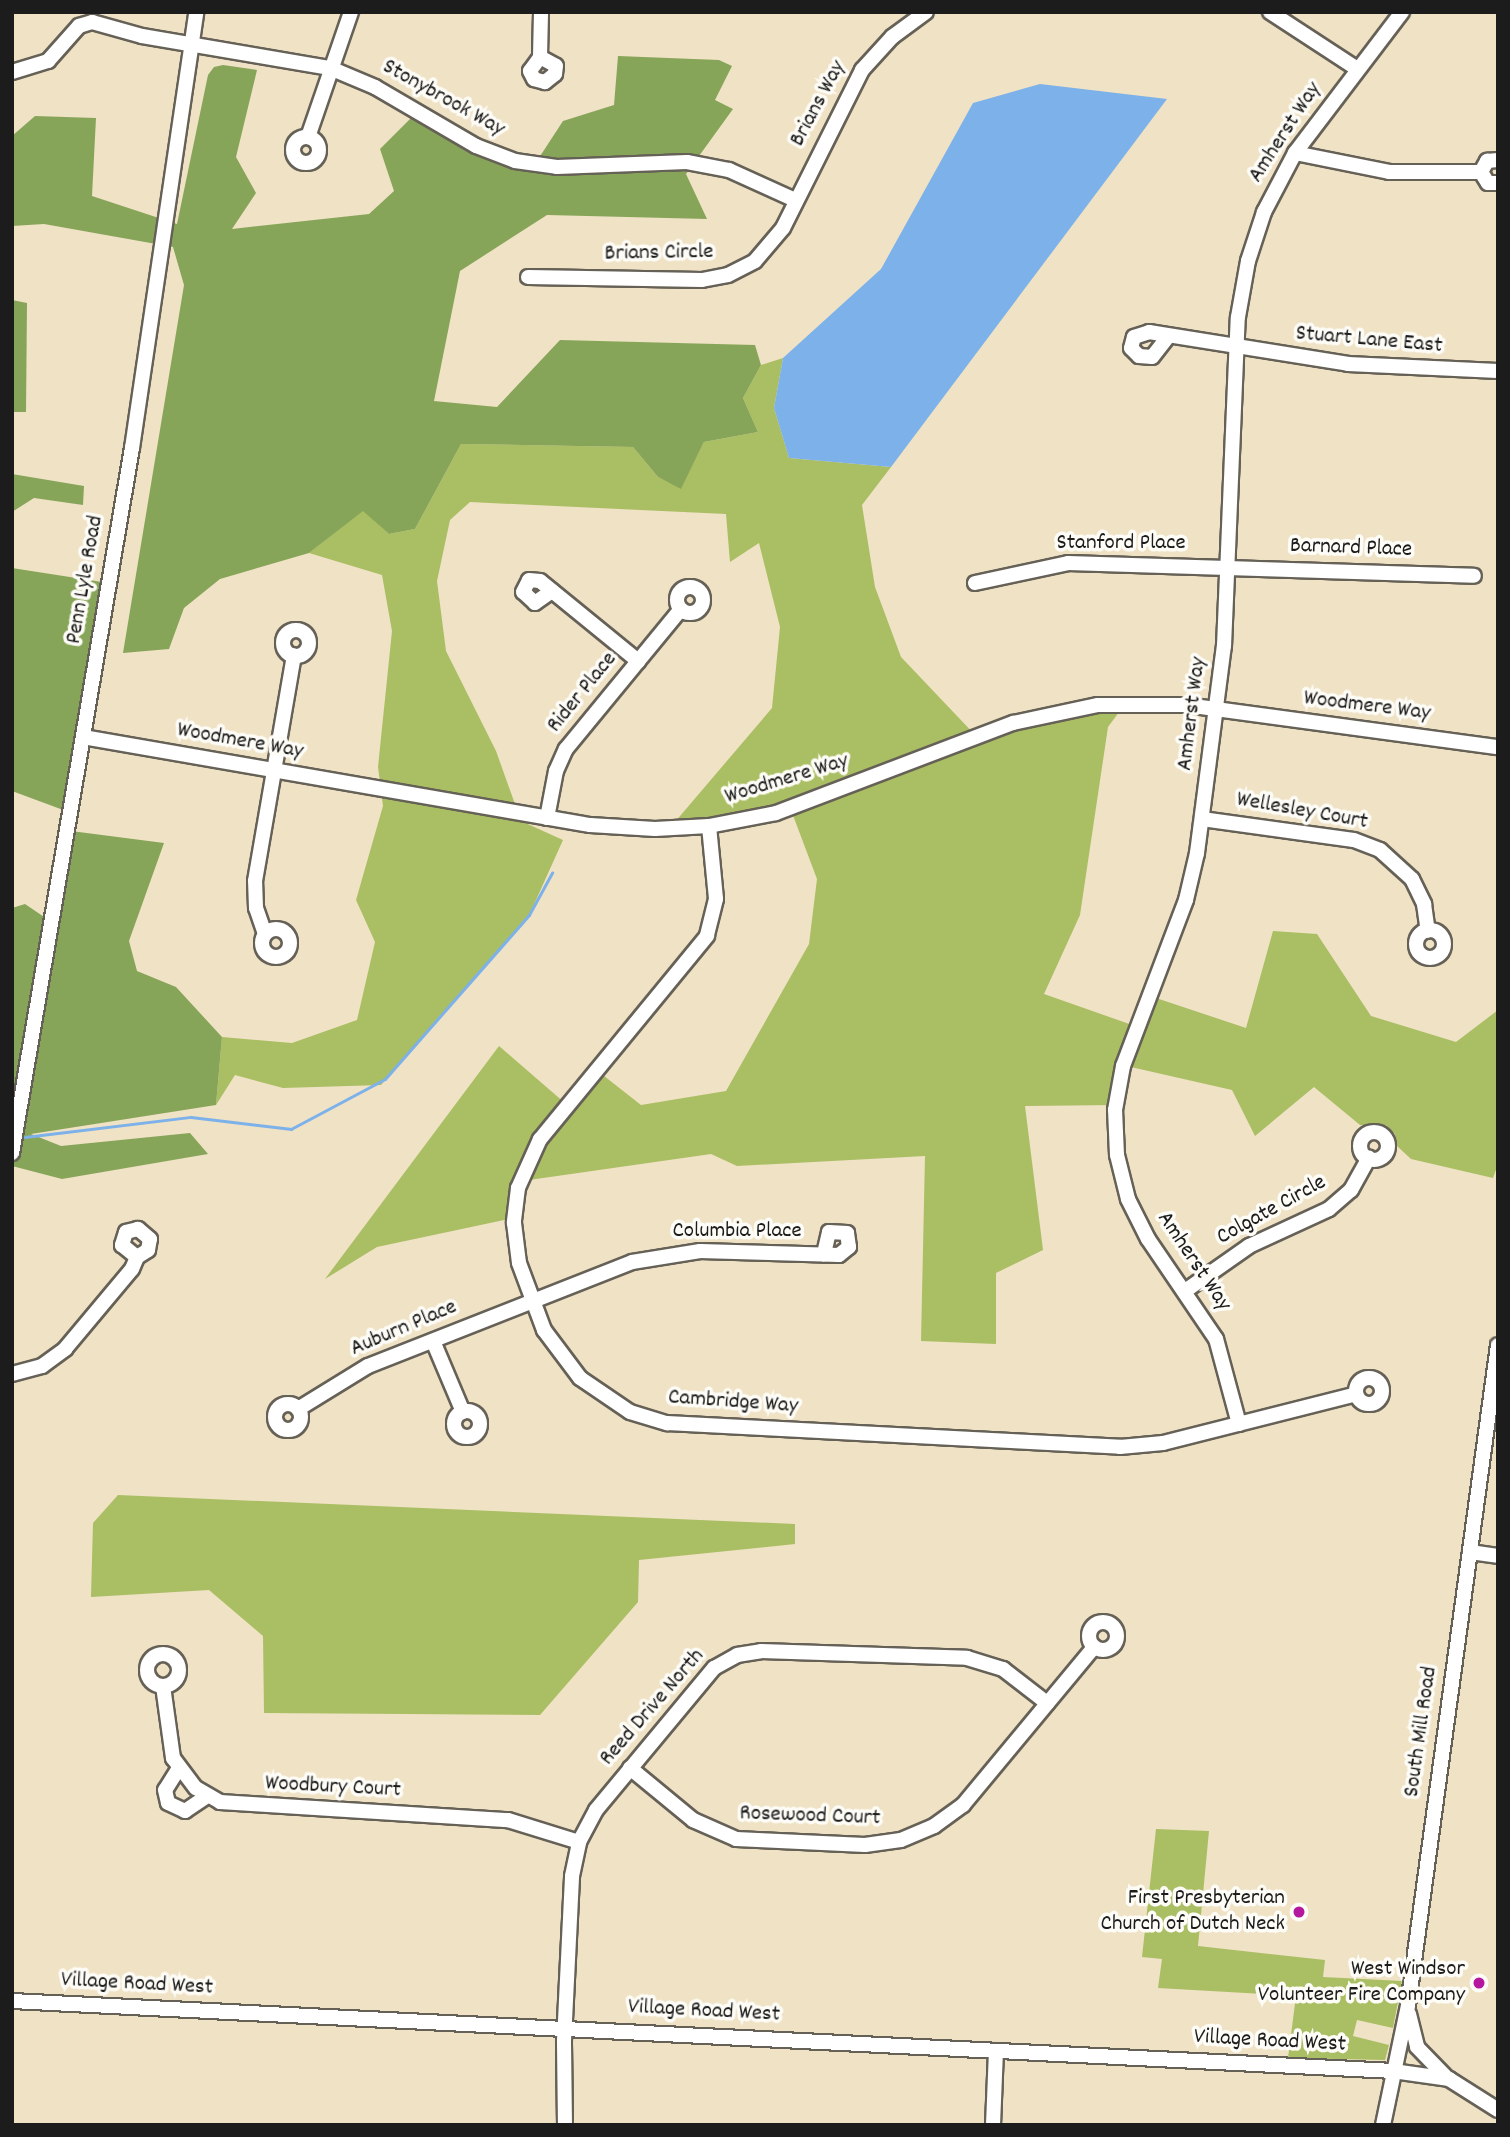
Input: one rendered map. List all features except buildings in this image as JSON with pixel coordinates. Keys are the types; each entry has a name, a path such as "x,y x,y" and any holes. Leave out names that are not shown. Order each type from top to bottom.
{"street":[{"name":"Penn Lyle Road","path":"12,1153 150,331 196,12"},
{"path":"309,137 351,12"},
{"path":"540,57 541,12"},
{"name":"Brians Way","path":"795,200 862,70 892,37 926,12"},
{"path":"1270,12 1356,68"},
{"name":"Amherst Way","path":"1239,1424 1216,1339 1148,1239 1128,1199 1117,1155 1115,1110 1126,1056 1189,888 1202,819 1217,709 1227,568 1236,348 1241,292 1251,248 1269,201 1295,153 1356,68 1402,12"},
{"name":"Stonybrook Way","path":"12,72 48,61 85,22 330,68 375,87 476,146 515,161 557,167 687,162 729,170 795,200"},
{"path":"1295,153 1389,172 1481,172"},
{"path":"1481,172 1487,161 1498,160"},
{"path":"1481,172 1488,183 1498,183"},
{"name":"Brians Circle","path":"528,277 702,280 728,275 766,251 795,200"},
{"name":"Stuart Lane East","path":"1167,338 1396,369 1498,371"},
{"name":"Stanford Place","path":"975,583 1068,563 1227,568"},
{"name":"Barnard Place","path":"1227,568 1474,576"},
{"path":"552,591 638,660"},
{"name":"Rider Place","path":"547,818 556,771 566,749 681,609"},
{"path":"265,934 256,908 255,881 294,655"},
{"name":"Woodmere Way","path":"83,737 273,772 547,818 625,828 709,826 807,803 1041,715 1128,703 1217,709 1498,747"},
{"name":"Wellesley Court","path":"1202,819 1354,840 1380,850 1412,879 1424,904 1428,931"},
{"name":"Cambridge Way","path":"709,826 716,899 707,936 540,1139 523,1173 515,1205 515,1241 533,1301 555,1349 580,1378 629,1412 667,1423 1120,1447 1163,1443 1356,1394"},
{"name":"Colgate Circle","path":"1185,1291 1249,1246 1329,1209 1350,1190 1369,1158"},
{"name":"Columbia Place","path":"533,1301 632,1262 677,1252 824,1254"},
{"path":"12,1374 43,1366 65,1349 132,1269 136,1257"},
{"name":"Auburn Place","path":"298,1409 368,1366 533,1301"},
{"path":"433,1340 463,1412"},
{"name":"South Mill Road","path":"1383,2125 1408,2006 1498,1345"},
{"path":"1470,1552 1498,1556"},
{"name":"Rosewood Court","path":"630,1768 693,1820 720,1835 753,1841 883,1844 918,1834 963,1805 1094,1647"},
{"name":"Reed Drive North","path":"565,2125 565,2027 572,1876 579,1842 596,1810 714,1668 750,1652 979,1660 1003,1669 1047,1703"},
{"name":"Woodbury Court","path":"163,1686 169,1744 178,1768 207,1796 243,1807 508,1820 579,1842"},
{"path":"178,1768 165,1790 173,1808 192,1809 207,1796"},
{"name":"Village Road West","path":"12,2001 1393,2071 1449,2079"},
{"path":"1408,2006 1417,2047 1449,2079 1498,2110"},
{"path":"993,2125 996,2051"}],"green space":[{"path":"618,56 719,60 732,66 715,100 733,109 686,174 707,219 547,215 460,271 434,401 497,407 560,340 755,345 761,365 743,398 758,432 704,442 681,489 658,477 633,447 461,444 415,529 389,534 363,511 309,553 220,579 184,608 169,649 123,653 184,285 173,247 44,224 12,226 12,136 35,116 96,118 92,196 177,224 208,75 214,67 223,65 257,70 236,157 256,193 232,229 369,214 394,191 380,149 418,111 533,167 563,121 614,105"},
{"path":"12,300 27,303 26,412 12,412"},
{"path":"783,358 774,408 789,458 891,467 862,505 875,587 901,657 977,737 1125,704 1108,727 1080,915 1044,994 1135,1026 1147,995 1246,1028 1273,931 1317,934 1371,1016 1456,1042 1498,1010 1498,1164 1493,1178 1411,1159 1397,1146 1395,1134 1386,1125 1360,1125 1314,1087 1255,1136 1232,1090 1122,1065 1116,1105 1025,1106 1043,1250 996,1273 996,1344 921,1341 925,1156 737,1166 711,1154 522,1181 514,1218 377,1247 325,1279 499,1046 566,1104 599,1072 641,1105 726,1091 809,944 817,879 791,810 669,829 772,708 780,627 759,543 730,562 726,514 470,502 450,520 437,581 446,651 496,751 521,821 563,840 527,920 381,1085 283,1088 235,1075 216,1105 222,1037 292,1043 357,1020 375,942 356,900 383,806 378,767 392,631 382,575 309,553 363,510 389,534 415,529 461,444 633,447 658,477 681,488 704,442 758,432 743,398 761,365"},
{"path":"12,474 84,486 83,505 34,498 12,512"},
{"path":"12,568 102,582 74,814 12,791"},
{"path":"71,831 164,843 129,941 137,971 176,987 222,1037 216,1105 31,1134 61,1146 190,1133 208,1154 62,1179 12,1166 12,908 25,904 53,923"},
{"path":"118,1495 795,1524 795,1544 639,1560 638,1602 540,1715 264,1713 263,1636 209,1590 91,1597 93,1523"},
{"path":"1156,1829 1209,1831 1198,1946 1325,1960 1323,1977 1402,1981 1393,2028 1357,2020 1353,2036 1389,2045 1385,2060 1288,2058 1296,1996 1158,1988 1162,1959 1142,1957"}],"water":[{"path":"1040,84 1167,99 891,467 789,458 774,408 783,358 881,269 973,103"}],"waterway":[{"path":"25,1137 191,1117 291,1129 385,1079 529,915 552,873"}],"place":[{"name":"First Presbyterian Church of Dutch Neck","path":"1299,1912"},
{"name":"West Windsor Volunteer Fire Company","path":"1479,1983"}]}
